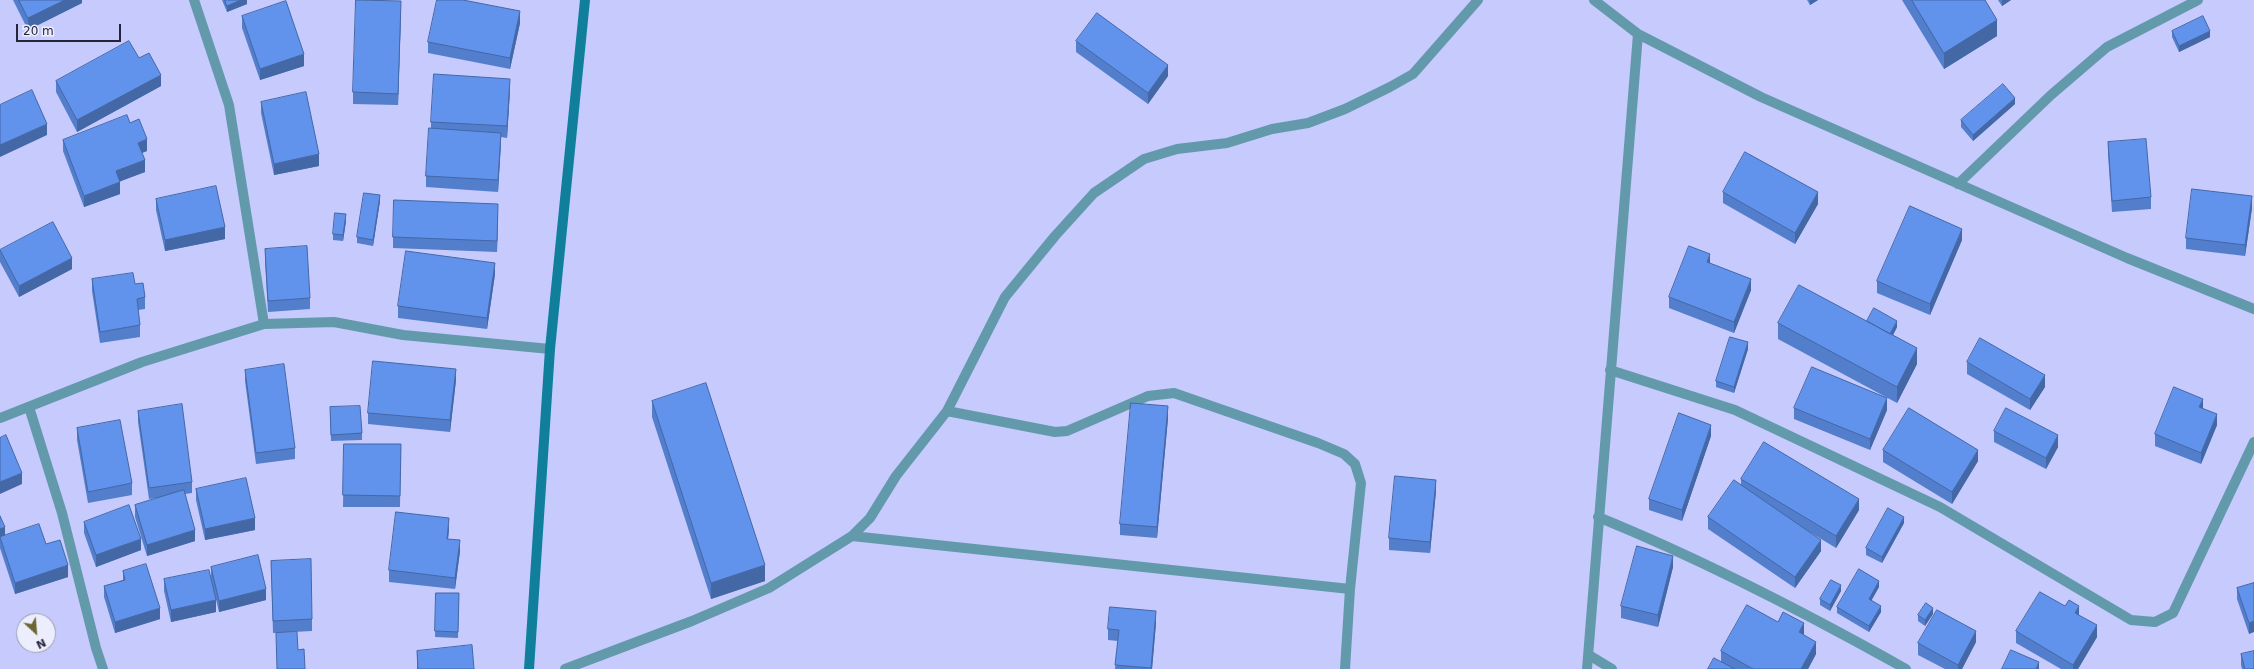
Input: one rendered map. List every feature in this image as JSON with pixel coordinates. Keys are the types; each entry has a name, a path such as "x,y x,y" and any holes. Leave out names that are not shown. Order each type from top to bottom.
{"street":[{"path":"194,0 229,105 264,324"},
{"path":"529,669 550,349 585,0"},
{"path":"565,669 692,621 769,588 852,536 870,518 896,476 947,411 1005,297 1055,236 1094,194 1144,159 1177,149 1227,143 1272,129 1308,123 1345,109 1390,87 1412,74 1478,0"},
{"path":"1594,0 1638,34 1761,97 2127,258 2254,309"},
{"path":"1958,184 2051,95 2107,47 2198,0"},
{"path":"1587,669 1598,517 1638,34"},
{"path":"0,418 142,362 264,324 334,322 403,335 550,349"},
{"path":"1610,370 1735,410 1940,507 2131,620 2155,622 2173,612 2254,442"},
{"path":"947,411 1055,432 1067,431 1148,396 1174,393 1344,454 1355,464 1361,483 1350,589 1344,669"},
{"path":"29,407 62,513 96,648 103,669"},
{"path":"1598,517 1648,537 1761,591 1906,669"},
{"path":"852,536 1350,589"},
{"path":"1589,655 1612,669"}],"building":[{"path":"19,0 65,0 28,18"},
{"path":"225,0 241,0 227,6"},
{"path":"356,0 401,1 398,94 353,92"},
{"path":"437,0 463,0 520,11 510,58 428,42"},
{"path":"1912,0 1985,0 1997,20 1944,53"},
{"path":"286,1 304,54 260,69 242,16"},
{"path":"1097,13 1168,65 1148,93 1076,41"},
{"path":"2203,16 2210,31 2179,46 2172,31"},
{"path":"129,41 139,58 149,53 161,75 77,120 56,81"},
{"path":"434,74 510,79 507,126 431,122"},
{"path":"2003,84 2015,98 1973,135 1961,120"},
{"path":"32,90 47,124 0,145 0,105"},
{"path":"306,92 319,154 274,164 261,102"},
{"path":"127,115 130,123 139,119 147,139 138,143 145,160 116,171 120,182 84,196 63,140"},
{"path":"429,128 501,133 498,180 426,176"},
{"path":"2146,139 2151,197 2112,201 2108,142"},
{"path":"1745,152 1818,192 1795,233 1723,192"},
{"path":"216,186 225,227 165,240 156,199"},
{"path":"2192,189 2252,196 2245,245 2186,238"},
{"path":"364,193 380,195 373,240 357,237"},
{"path":"394,200 498,204 497,241 393,237"},
{"path":"1910,206 1962,229 1930,304 1877,281"},
{"path":"335,213 346,214 343,235 333,234"},
{"path":"53,222 72,258 19,286 0,250"},
{"path":"307,246 310,298 268,301 265,249"},
{"path":"1689,246 1710,254 1707,262 1751,279 1734,322 1669,297"},
{"path":"406,251 495,263 487,318 398,306"},
{"path":"133,273 135,284 143,283 145,297 137,299 140,325 100,332 92,279"},
{"path":"1799,285 1917,348 1897,387 1778,323"},
{"path":"1874,308 1897,321 1890,334 1867,321"},
{"path":"1730,337 1748,342 1734,387 1716,381"},
{"path":"1980,338 2045,375 2030,399 1967,362"},
{"path":"373,361 456,369 450,420 368,413"},
{"path":"284,364 295,448 256,453 245,370"},
{"path":"1812,367 1887,398 1870,439 1794,408"},
{"path":"706,383 765,565 711,583 652,401"},
{"path":"2174,387 2203,399 2199,407 2217,414 2201,453 2155,434"},
{"path":"1131,403 1168,406 1157,527 1120,524"},
{"path":"182,404 192,482 149,488 138,411"},
{"path":"360,406 362,433 331,435 330,407"},
{"path":"1909,408 1978,450 1952,492 1883,450"},
{"path":"2006,408 2058,435 2046,458 1994,431"},
{"path":"1679,413 1711,425 1682,510 1649,499"},
{"path":"120,420 132,483 88,492 77,428"},
{"path":"6,435 22,473 0,482 0,438"},
{"path":"1764,442 1859,499 1836,536 1741,479"},
{"path":"344,444 401,444 400,496 343,495"},
{"path":"1395,476 1436,480 1430,542 1389,538"},
{"path":"246,478 255,518 205,529 196,489"},
{"path":"1734,480 1821,540 1795,577 1708,517"},
{"path":"184,490 195,530 147,545 135,505"},
{"path":"129,505 141,539 96,555 84,522"},
{"path":"1888,508 1904,517 1882,557 1866,548"},
{"path":"396,512 449,518 447,539 460,540 455,578 389,570"},
{"path":"0,516 5,527 0,529"},
{"path":"39,524 46,544 60,540 68,565 15,583 0,537"},
{"path":"1637,546 1673,556 1658,615 1621,606"},
{"path":"258,555 266,589 219,601 211,567"},
{"path":"311,559 312,619 273,621 271,561"},
{"path":"146,564 160,608 115,622 104,586 125,580 123,571"},
{"path":"1859,569 1879,581 1869,599 1881,606 1869,626 1837,607"},
{"path":"209,570 216,600 171,610 164,579"},
{"path":"1831,580 1841,585 1830,605 1820,599"},
{"path":"2254,583 2254,621 2249,623 2237,588"},
{"path":"2040,592 2065,606 2069,600 2079,606 2075,613 2097,625 2073,665 2016,631"},
{"path":"436,593 459,593 458,632 435,631"},
{"path":"1926,603 1933,608 1925,620 1918,615"},
{"path":"1747,605 1778,622 1783,612 1804,623 1799,632 1816,642 1801,669 1753,669 1721,651"},
{"path":"1110,607 1156,611 1151,668 1115,665 1119,630 1108,629"},
{"path":"1937,610 1976,631 1958,665 1918,643"},
{"path":"297,632 298,650 304,649 305,669 277,669 276,633"},
{"path":"472,645 474,669 418,669 417,651"},
{"path":"2011,650 2039,662 2036,669 2002,669"},
{"path":"2254,651 2254,669 2245,669 2241,654"},
{"path":"1714,658 1735,669 1708,669"}]}
